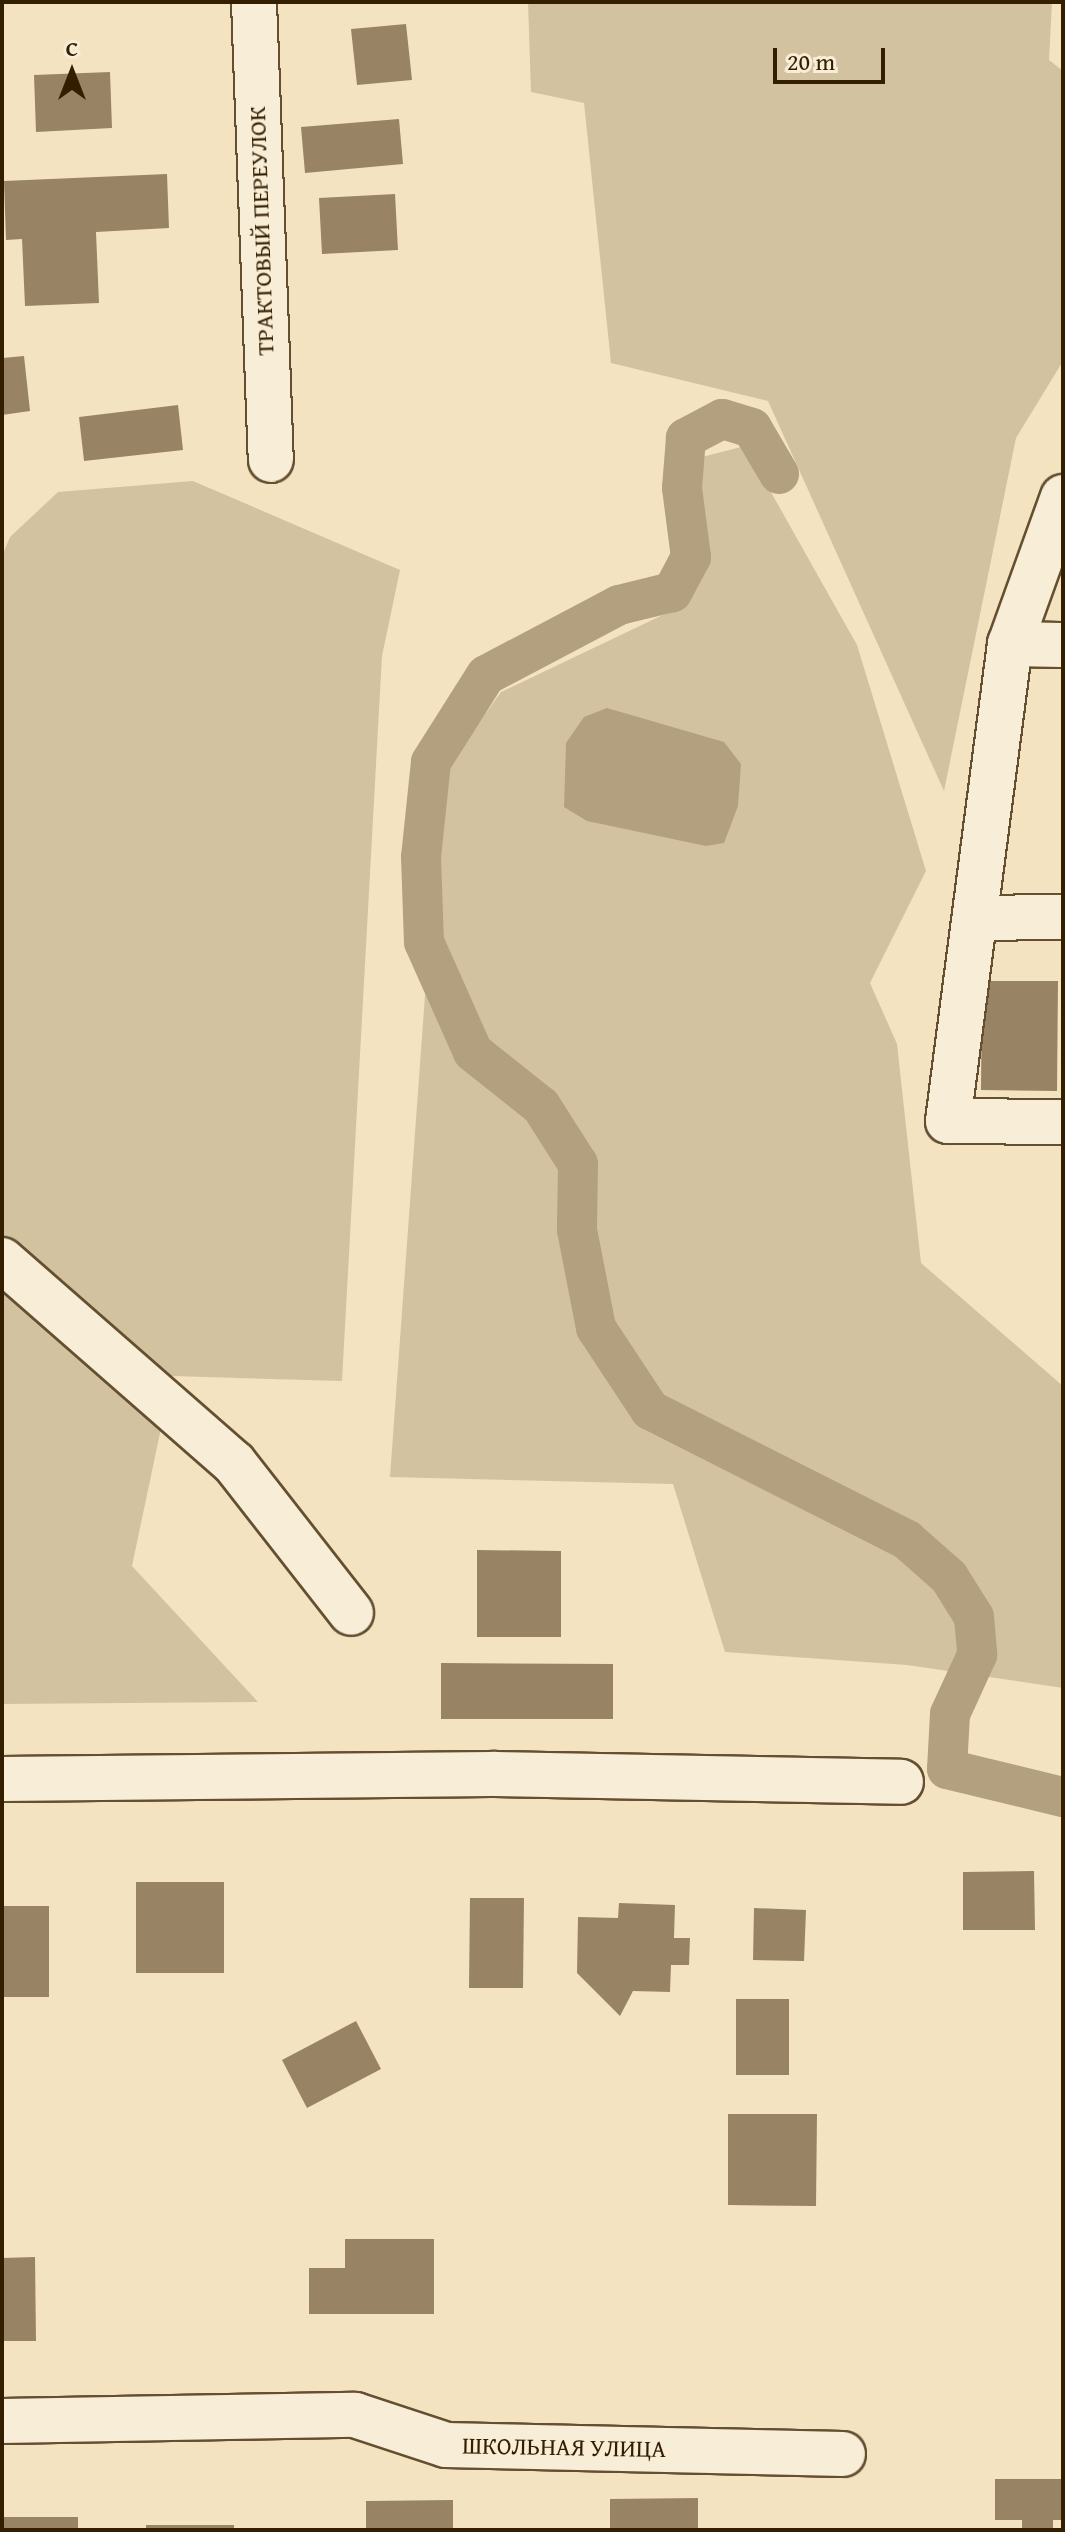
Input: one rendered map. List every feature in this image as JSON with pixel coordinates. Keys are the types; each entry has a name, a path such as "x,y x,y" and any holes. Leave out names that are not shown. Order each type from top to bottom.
{"street":[{"name":"ТРАКТОВЫЙ ПЕРЕУЛОК","path":"254,2 259,256 271,460"},
{"path":"1063,497 1010,644 948,1121 1063,1122"},
{"path":"1010,644 1063,645"},
{"path":"975,918 1063,917"},
{"path":"2,1260 234,1463 351,1613"},
{"path":"2,1779 495,1774 901,1782"},
{"name":"ШКОЛЬНАЯ УЛИЦА","path":"2,2421 355,2415 446,2445 843,2454"}],"shaded area":[{"path":"528,2 1052,2 1049,60 1063,71 1063,361 1016,438 944,791 768,401 611,363 584,103 531,92"},
{"path":"745,446 857,645 926,871 870,983 897,1044 921,1263 1063,1386 1063,1688 907,1665 725,1652 673,1484 390,1477 441,775 501,692 690,602 698,458"},
{"path":"193,481 400,570 382,656 342,1381 172,1376 132,1566 258,1702 2,1704 2,556 10,537 58,492"},
{"path":"607,708 724,742 741,764 738,806 724,843 706,846 587,821 564,807 566,743 584,717"}],"building":[{"path":"406,24 412,80 357,85 351,29"},
{"path":"110,72 112,128 36,132 34,75"},
{"path":"399,119 403,164 305,173 301,127"},
{"path":"167,174 169,228 96,232 99,303 25,306 22,239 6,240 4,181"},
{"path":"395,194 398,250 322,254 319,198"},
{"path":"24,356 30,411 2,415 2,358"},
{"path":"178,405 183,450 84,461 79,417"},
{"path":"982,981 1058,981 1057,1091 981,1090"},
{"path":"477,1550 561,1551 561,1637 477,1637"},
{"path":"441,1663 613,1664 613,1719 441,1719"},
{"path":"1034,1871 1035,1930 963,1930 963,1872"},
{"path":"136,1882 224,1882 224,1973 136,1973"},
{"path":"470,1898 524,1898 523,1988 469,1988"},
{"path":"619,1903 675,1905 674,1938 690,1938 689,1965 671,1965 670,1992 633,1991 620,2016 577,1973 578,1917 618,1918"},
{"path":"2,1906 49,1906 49,1997 2,1997"},
{"path":"754,1908 806,1910 804,1961 753,1960"},
{"path":"736,1999 789,1999 789,2075 736,2075"},
{"path":"356,2021 381,2069 307,2108 282,2060"},
{"path":"728,2114 817,2114 816,2206 728,2205"},
{"path":"345,2239 434,2239 434,2314 309,2314 309,2268 345,2268"},
{"path":"35,2257 36,2341 2,2341 2,2258"},
{"path":"995,2479 1063,2479 1063,2520 1053,2520 1053,2530 1022,2530 1022,2520 995,2520"},
{"path":"698,2498 698,2530 610,2530 610,2499"},
{"path":"453,2500 453,2530 366,2530 366,2501"},
{"path":"2,2517 78,2517 78,2530 2,2530"},
{"path":"146,2525 234,2525 234,2530 146,2530"}],"waterway":[{"path":"779,474 752,428 722,419 686,438 682,488 691,557 672,592 619,605 486,675 431,762 421,857 424,942 473,1052 541,1106 578,1164 577,1230 596,1328 650,1410 907,1540 949,1577 974,1617 977,1655 950,1714 947,1769 1063,1797"}]}
